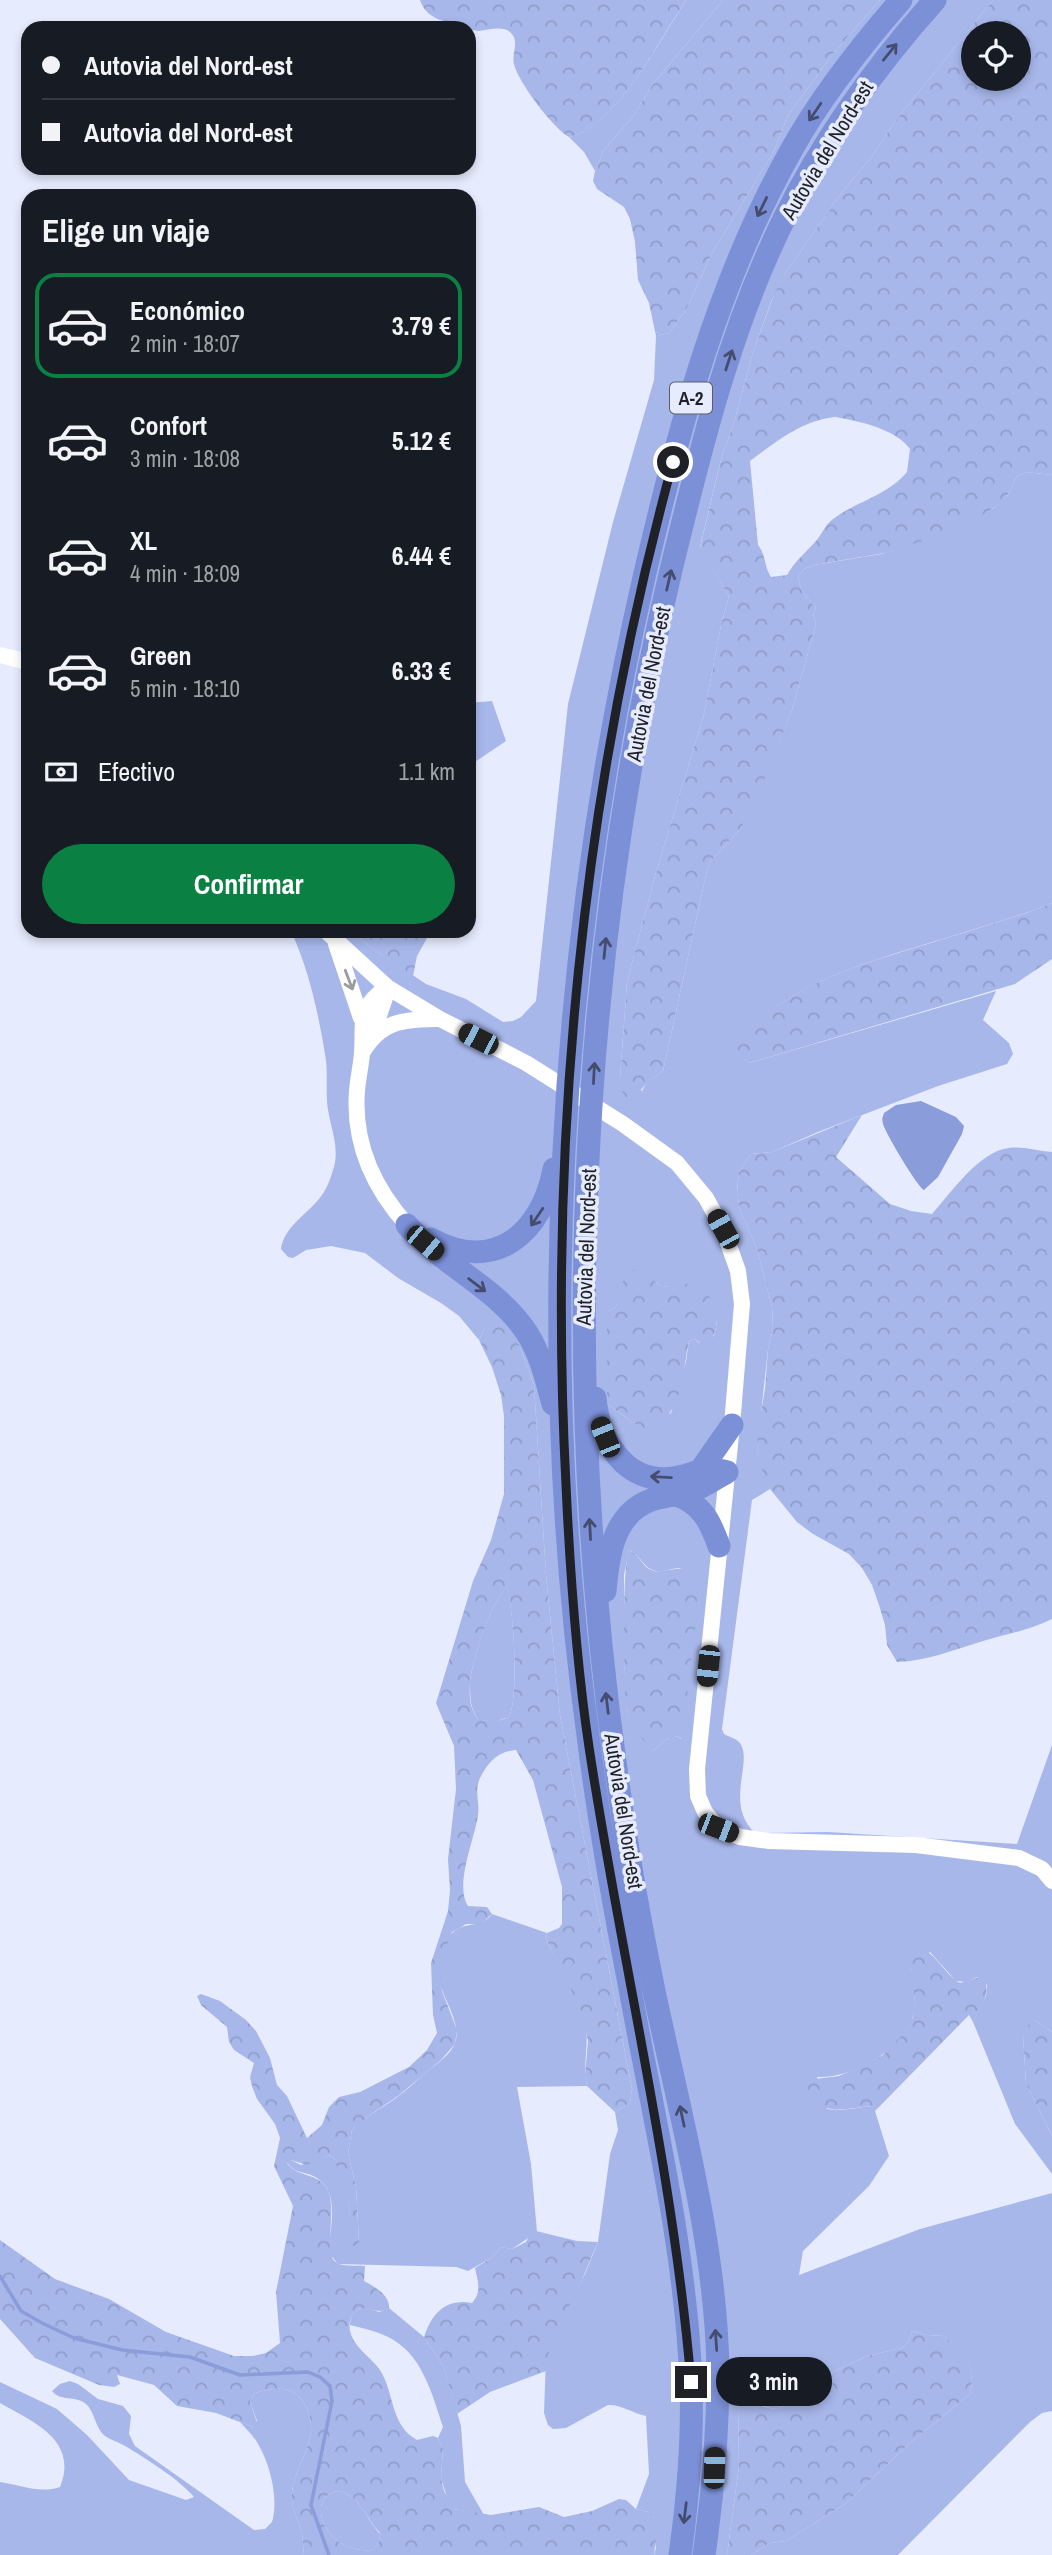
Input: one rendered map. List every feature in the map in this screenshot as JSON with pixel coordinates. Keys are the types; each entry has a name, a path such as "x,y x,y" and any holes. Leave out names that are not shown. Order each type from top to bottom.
{"highway":[{"name":"Autovia del Nord-est","path":"680,2555 689,2484 691,2430 691,2382 683,2295 589,1743 575,1619 563,1441 561,1262 566,1129 576,994 597,817 624,663 659,513 701,361 757,216 793,146 838,78 901,0"},
{"name":"Autovia del Nord-est","path":"704,2555 713,2493 718,2370 714,2312 684,2121 653,1986 629,1850 613,1746 591,1543 583,1337 586,1202 596,1043 609,904 638,722 654,643 698,463 739,329 782,223 809,171 872,75 935,0"},
{"path":"407,1224 435,1242 461,1251 484,1252 512,1242 533,1223 544,1205 566,1129"},
{"path":"407,1224 433,1250 504,1306 526,1332 542,1365 563,1441"},
{"path":"583,1337 593,1370 597,1418 614,1454 626,1466 650,1477 677,1478 702,1468 727,1472"},
{"path":"702,1468 732,1424"},
{"path":"598,1621 608,1554 616,1533 625,1520 642,1505 661,1497 691,1491 727,1472"},
{"path":"676,1495 688,1499 703,1511 719,1545"}],"street":[{"path":"0,655 21,660"},
{"path":"331,938 362,1020"},
{"path":"332,938 387,987 440,1019 526,1063 622,1124 677,1163 706,1198 723,1229 738,1271 742,1304 697,1769 698,1796 705,1812 718,1828 740,1837 769,1841 916,1845 1019,1858 1042,1869 1052,1881"},
{"path":"387,987 368,1003 362,1020 362,1053 356,1113 363,1151 384,1197 407,1224"},
{"path":"362,1053 372,1036 387,987"},
{"path":"372,1036 384,1028 408,1020 440,1019"}],"green space":[{"path":"420,0 686,0 620,100 586,130 569,137 546,115 522,82 513,60 515,40 511,33 500,29 476,30 476,21 441,20 430,15"},
{"path":"686,0 723,0 653,84 633,116 604,150 595,171 584,152 569,137 586,130 619,100"},
{"path":"723,0 880,0 833,54 788,115 774,151 711,255 686,310 669,333 656,336 649,303 638,280 630,219 624,207 597,189 593,181 604,150 633,116 653,84"},
{"path":"880,0 993,0 976,21 961,21 961,40 896,120 786,272 771,302 753,352 733,426 722,455 700,547 729,596 704,714 655,876 627,982 620,1078 642,1091 647,1082 663,1071 707,870 711,861 740,829 751,811 792,710 816,624 813,614 816,607 804,594 798,577 804,569 814,565 881,554 949,530 994,508 1008,495 1017,476 1026,472 1052,475 1052,903 876,960 822,981 772,1010 752,1028 735,1050 749,1063 996,991 983,1020 1009,1043 1013,1054 1007,1064 938,1086 772,1152 751,1154 739,1172 737,1191 740,1210 757,1249 772,1307 773,1329 768,1349 757,1451 770,1489 752,1500 722,1729 724,1734 739,1742 743,1750 740,1796 746,1821 755,1833 828,1832 1017,1844 1052,1745 1052,2032 1035,2020 1023,2035 1026,2083 1052,2136 1052,2174 1015,2124 973,2022 986,1996 987,1985 977,1977 966,1982 956,1981 930,1952 910,1967 914,2010 908,2028 899,2040 888,2051 860,2068 817,2077 827,2109 880,2106 875,2111 889,2156 869,2186 803,2251 799,2275 920,2229 1052,2193 1052,2411 1042,2413 1030,2422 898,2555 751,2555 770,2543 786,2541 845,2504 909,2444 970,2394 972,2376 967,2360 957,2347 943,2336 912,2331 909,2341 902,2348 867,2356 824,2376 785,2406 774,2409 754,2403 738,2405 739,2466 727,2555 654,2555 656,2548 649,2512 636,2509 649,2474 646,2416 608,2405 566,2428 553,2429 548,2425 544,2413 546,2357 552,2338 585,2274 598,2242 610,2154 618,2130 615,2112 630,2103 632,2089 560,1715 546,1575 534,1385 518,1342 485,1327 479,1340 459,1316 398,1278 365,1253 331,1246 306,1250 293,1258 288,1257 281,1249 286,1234 324,1192 333,1170 336,1153 328,1111 326,1060 319,1023 308,976 294,938 360,938 426,984 466,999 503,1022 521,1017 536,1001 568,704 613,522 654,380 656,336 669,333 686,310 711,255 774,151 788,115 833,54","holes":["656,1282 662,1287 688,1284 717,1322 714,1336 699,1343 695,1339 689,1341 686,1362 671,1413 638,1426 607,1404 607,1312 616,1307 621,1287","629,1550 657,1571 680,1568 696,1582 681,1739 677,1736 665,1740 653,1751 636,1729 627,1711 624,1660 624,1575"]},
{"path":"993,0 1052,0 1052,475 1026,472 1017,476 1007,496 998,505 948,531 892,551 814,565 804,569 798,577 804,594 816,607 813,614 816,624 792,710 752,811 740,829 711,861 707,870 663,1071 636,1094 625,1097 620,1088 620,1078 627,982 655,876 704,714 729,596 700,548 722,455 733,426 753,352 775,292 843,191 873,155 896,120 961,40 961,91 1031,91 1031,21 976,21","holes":["835,417 886,431 904,442 910,449 907,472 881,493 830,521 787,575 771,577 758,545 750,461 800,427"]},
{"path":"492,701 506,741 476,761 476,702"},
{"path":"1052,903 1052,959 1015,984 749,1063 734,1050 751,1029 771,1011 819,982 872,961"},
{"path":"360,938 427,938 417,956 413,976"},
{"path":"862,1115 836,1157 890,1204 911,1211 932,1214 966,1174 998,1151 1020,1148 1052,1152 1052,1619 1027,1629 919,1660 897,1662 887,1645 885,1625 872,1585 862,1568 849,1554 797,1522 770,1489 762,1470 757,1451 758,1430 773,1329 772,1307 757,1249 740,1210 737,1192 739,1172 751,1154 772,1152"},
{"path":"639,1268 662,1287 688,1284 704,1291 714,1305 717,1323 711,1340 705,1347 695,1339 689,1341 676,1402 662,1422 651,1430 638,1426 607,1404 607,1312 616,1307 625,1278"},
{"path":"501,1319 518,1342 534,1385 546,1575 560,1715 632,2089 630,2103 615,2112 587,2086 585,2075 588,2041 582,2012 545,1937 562,1924 562,1887 533,1780 516,1750 510,1751 494,1758 480,1778 477,1787 478,1815 464,1874 464,1897 468,1906 487,1907 492,1914 481,1924 466,1924 452,1932 439,1966 442,1991 457,2030 455,2044 441,2060 398,2096 352,2130 348,2153 356,2187 357,2246 352,2246 346,2239 350,2206 334,2158 331,2155 307,2165 291,2160 287,2163 296,2171 318,2180 327,2189 331,2207 330,2241 333,2259 343,2265 365,2266 364,2281 381,2292 389,2303 389,2308 385,2310 357,2310 350,2320 350,2331 359,2347 380,2370 397,2418 408,2434 417,2440 433,2436 438,2438 443,2449 441,2478 444,2491 454,2509 491,2515 539,2507 564,2517 592,2511 619,2499 626,2500 636,2509 649,2512 658,2522 654,2555 304,2555 302,2533 292,2496 311,2428 310,2416 299,2397 282,2389 255,2393 250,2401 258,2426 253,2427 216,2413 177,2406 154,2385 117,2375 120,2384 114,2387 99,2385 35,2358 0,2319 0,2240 55,2279 109,2299 166,2332 234,2356 266,2353 280,2343 276,2292 293,2206 274,2166 280,2138 275,2124 257,2099 252,2086 250,2077 254,2063 234,2050 229,2042 227,2027 201,2005 197,1996 201,1994 220,2001 256,2031 270,2058 277,2085 287,2096 307,2138 322,2125 329,2107 339,2097 360,2092 409,2067 427,2050 437,2033 433,2015 431,1963 448,1911 448,1859 456,1789 454,1746 436,1703 473,1581 491,1540 504,1494 504,1416 492,1367 479,1340 485,1327","holes":["507,1589 512,1615 514,1654 512,1707 509,1717 505,1719 482,1720 478,1719 472,1707 471,1674 489,1618","339,2491 358,2503 380,2533 379,2542 372,2550 355,2549 342,2543 331,2535 324,2524 322,2503 328,2495"]},
{"path":"629,1550 649,1569 678,1569 691,1573 699,1595 682,1739 677,1736 665,1740 653,1751 634,1727 627,1710 624,1628 625,1578"},
{"path":"507,1588 512,1614 514,1653 512,1707 509,1717 494,1722 479,1720 471,1703 471,1675 489,1618"},
{"path":"492,1914 547,1933 545,1937 578,1999 586,2029 587,2086 517,2087 531,2164 537,2232 512,2249 501,2247 491,2258 468,2271 456,2267 338,2264 329,2253 332,2210 327,2189 321,2181 295,2170 287,2162 291,2160 301,2165 332,2155 339,2167 350,2206 349,2226 359,2242 356,2187 348,2153 352,2130 404,2092 453,2047 457,2035 456,2026 439,1980 440,1959 452,1933 482,1922"},
{"path":"919,1948 931,1954 960,1983 983,1976 986,1994 973,2022 969,2015 880,2106 829,2109 820,2106 804,2091 807,2080 839,2076 864,2065 883,2055 906,2031 913,2017 915,1999 910,1967 914,1950"},
{"path":"1035,2020 1052,2032 1052,2136 1026,2083 1023,2035 1027,2026"},
{"path":"532,2230 577,2241 598,2242 554,2339 546,2371 490,2392 457,2414 444,2367 424,2337 427,2328 436,2314 447,2305 472,2303 478,2291 475,2268 491,2258 501,2247 512,2249 526,2242"},
{"path":"365,2307 379,2312 389,2308 424,2337 444,2367 461,2426 465,2482 484,2515 454,2509 449,2504 441,2478 443,2449 438,2438 443,2427 430,2388 417,2363 398,2343 382,2334 350,2325 354,2313"},
{"path":"912,2331 943,2336 963,2353 972,2376 970,2394 909,2444 845,2504 786,2541 770,2543 751,2555 727,2555 739,2466 738,2405 741,2401 774,2409 785,2406 824,2376 867,2356 902,2348 909,2341"},
{"path":"70,2381 98,2399 123,2406 131,2416 129,2434 135,2446 254,2530 265,2529 272,2522 274,2492 270,2471 262,2452 240,2422 253,2427 257,2421 250,2401 255,2393 282,2389 294,2393 304,2403 310,2416 311,2428 292,2496 302,2533 304,2555 0,2555 0,2482 52,2489 60,2487 64,2471 63,2457 50,2434 0,2403 0,2382 57,2409 87,2435 129,2480 186,2500 194,2497 161,2469 105,2436 82,2401 59,2396 52,2391 60,2384"},
{"path":"339,2491 358,2503 380,2534 379,2542 372,2550 355,2549 342,2543 331,2535 324,2524 322,2503 328,2495"}],"shaded area":[{"path":"921,1101 956,1117 964,1126 938,1177 924,1190 895,1148 882,1119 884,1113 896,1105"}],"waterway":[{"path":"0,2276 21,2311 74,2338 122,2350 190,2357 240,2375 308,2372 320,2377 330,2386 332,2401 311,2505 329,2555"}],"route":[{"path":"673,462 624,663 597,817 576,994 566,1129 561,1312 563,1441 568,1531 589,1743 627,1976 650,2089 676,2243 691,2382"}]}
